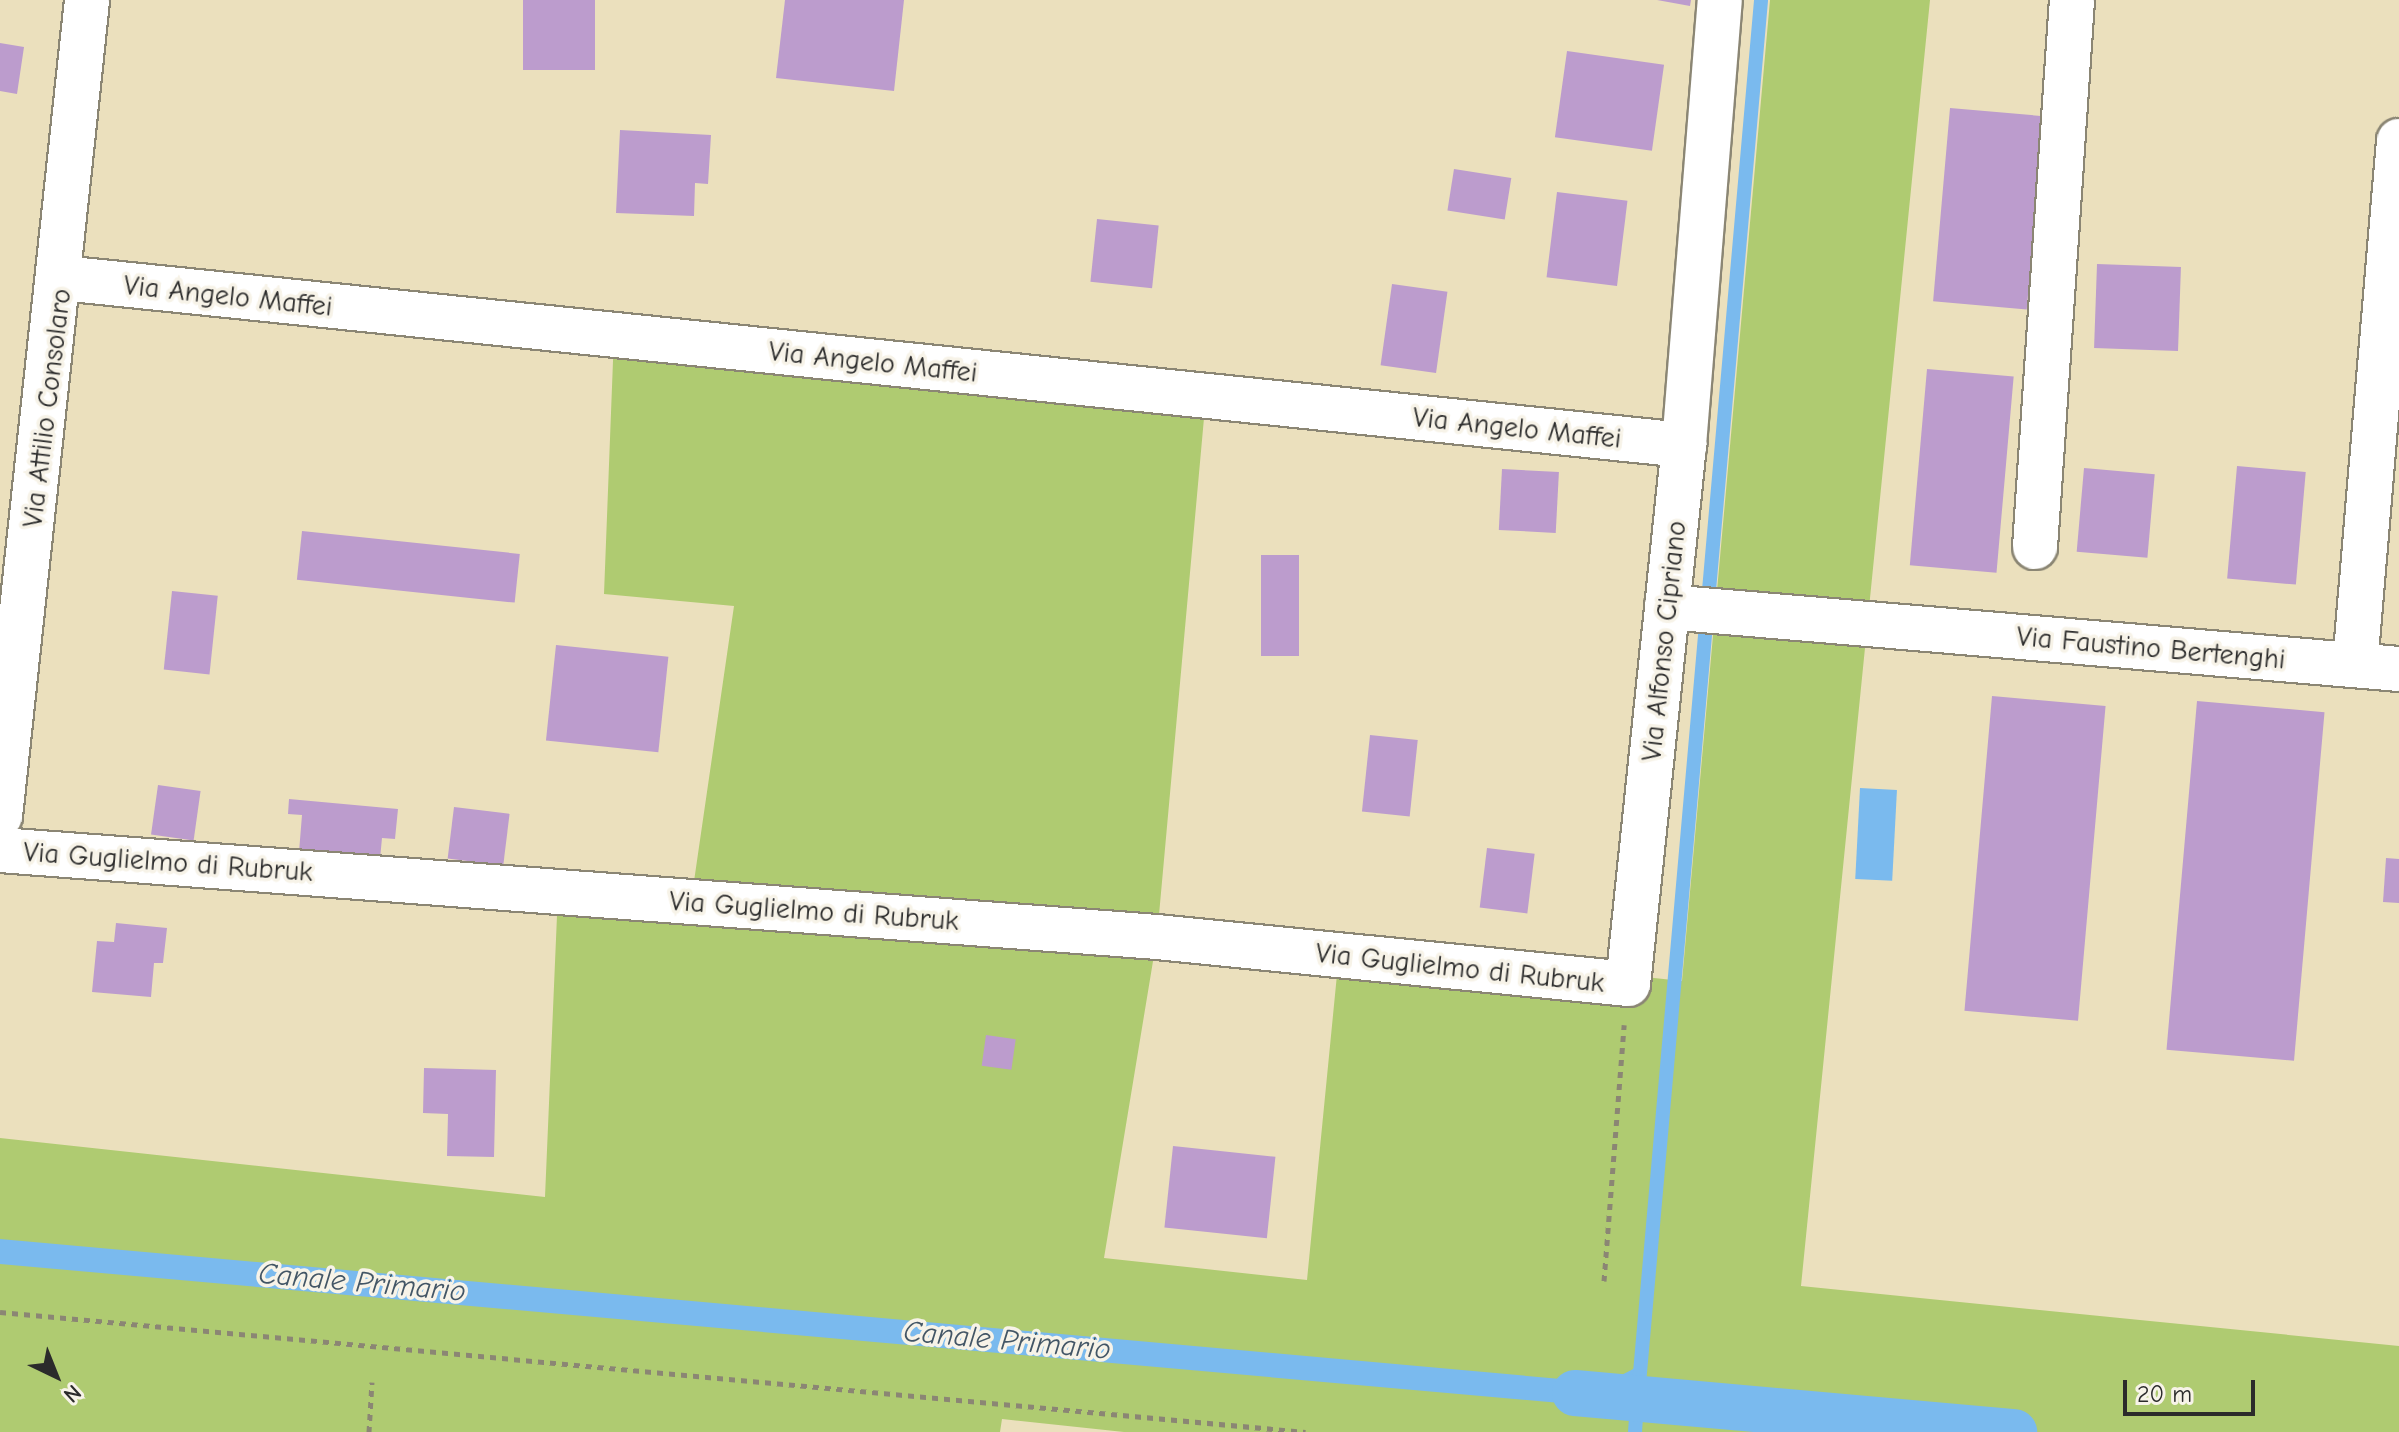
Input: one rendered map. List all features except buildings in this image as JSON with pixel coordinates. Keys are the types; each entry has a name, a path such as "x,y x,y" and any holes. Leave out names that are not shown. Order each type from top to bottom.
{"street":[{"name":"Via Attilio Consolaro","path":"0,816 62,278 87,0"},
{"name":"Via Alfonso Cipriano","path":"1628,984 1684,445 1720,0"},
{"path":"2035,547 2072,0"},
{"path":"2355,665 2399,141"},
{"name":"Via Angelo Maffei","path":"62,278 1684,445"},
{"name":"Via Faustino Bertenghi","path":"1667,607 2399,669"},
{"name":"Via Guglielmo di Rubruk","path":"0,850 1157,937 1628,984"}],"path":[{"path":"1604,1281 1628,984"},
{"path":"0,1312 1305,1432"},
{"path":"369,1432 372,1382"}],"green space":[{"path":"1770,0 1930,0 1801,1286 2399,1346 2399,1432 1124,1432 1002,1419 1000,1432 0,1432 0,1138 545,1197 558,892 691,902 734,606 604,594 614,335 1206,396 1157,937 1104,1258 1307,1280 1340,944 1682,981"}],"water":[{"path":"1860,788 1897,790 1892,881 1855,879"},
{"path":"0,1239 1606,1383 1641,1365 1636,1421 1626,1412 1605,1407 0,1264"}],"waterway":[{"path":"1639,1384 1761,0"},
{"name":"Canale Primario","path":"1575,1393 2014,1432"},
{"path":"1635,1432 1637,1404"}]}
